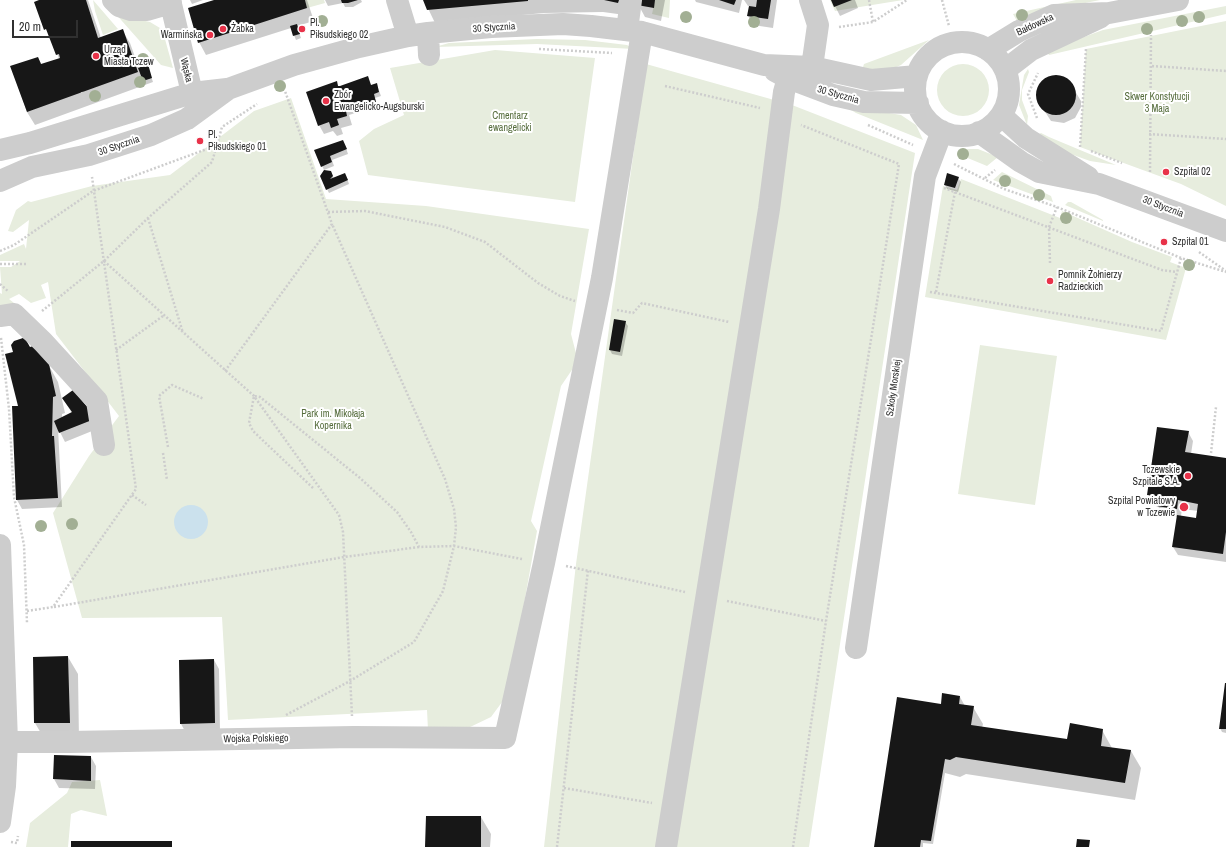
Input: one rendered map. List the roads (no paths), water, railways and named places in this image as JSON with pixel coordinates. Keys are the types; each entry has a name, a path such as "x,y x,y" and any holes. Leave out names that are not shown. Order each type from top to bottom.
{"street":[{"path":"113,0 119,6 131,10 147,10 171,1"},
{"path":"397,0 429,55"},
{"path":"631,0 634,31"},
{"path":"810,0 818,25 812,67"},
{"name":"Bałdowska","path":"988,50 1019,31 1054,15 1110,13 1178,0"},
{"name":"Wąska","path":"171,1 192,93"},
{"name":"Bałdowska","path":"1005,70 1031,50 1110,13"},
{"name":"30 Stycznia","path":"0,150 30,143 192,93 228,89 294,65 418,34 491,27 563,24 634,31 764,64 812,67 871,80 917,76"},
{"name":"Wojska Polskiego","path":"7,742 354,737 505,738 544,562 596,306 638,54 634,31"},
{"path":"960,42 975,44 988,50 998,58 1005,70 1009,85 1007,100 1001,114 992,125 979,132 960,135 942,131 931,124 923,115 915,90 917,76 923,63 933,52 946,45 960,42"},
{"name":"30 Stycznia","path":"764,64 788,78 834,95 864,102 918,103"},
{"path":"666,847 750,327 781,115 788,78"},
{"name":"30 Stycznia","path":"0,181 32,167 89,155 151,135 187,119 228,89"},
{"name":"30 Stycznia","path":"1001,114 1026,138 1099,184"},
{"name":"Szkoły Morskiej","path":"856,648 925,176 942,131"},
{"name":"30 Stycznia","path":"979,132 1021,162 1040,172 1099,184 1226,231"},
{"path":"13,312 43,342 97,401 104,445"},
{"path":"0,545 7,742 5,786 0,822"}],"water":[{"path":"188,505 194,505 198,506 205,512 208,522 207,529 201,536 194,539 188,539 184,538 177,532 174,525 174,519 175,515 181,508"}],"place":[{"name":"Żabka","path":"223,29"},
{"name":"Pl. Piłsudskiego 02","path":"302,29"},
{"name":"Warmińska","path":"210,35"},
{"name":"Urząd Miasta Tczew","path":"96,56"},
{"name":"Zbór Ewangelicko-Augsburski","path":"326,101"},
{"name":"Pl. Piłsudskiego 01","path":"200,141"},
{"name":"Szpital 02","path":"1166,172"},
{"name":"Szpital 01","path":"1164,242"},
{"name":"Pomnik Żołnierzy Radzieckich","path":"1050,281"},
{"name":"Tczewskie Szpitale S.A.","path":"1188,476"},
{"name":"Szpital Powiatowy w Tczewie","path":"1184,507"}],"park label":[{"name":"Skwer Konstytucji 3 Maja","path":"1157,102"},
{"name":"Cmentarz ewangelicki","path":"510,122"},
{"name":"Park im. Mikołaja Kopernika","path":"333,420"}]}
